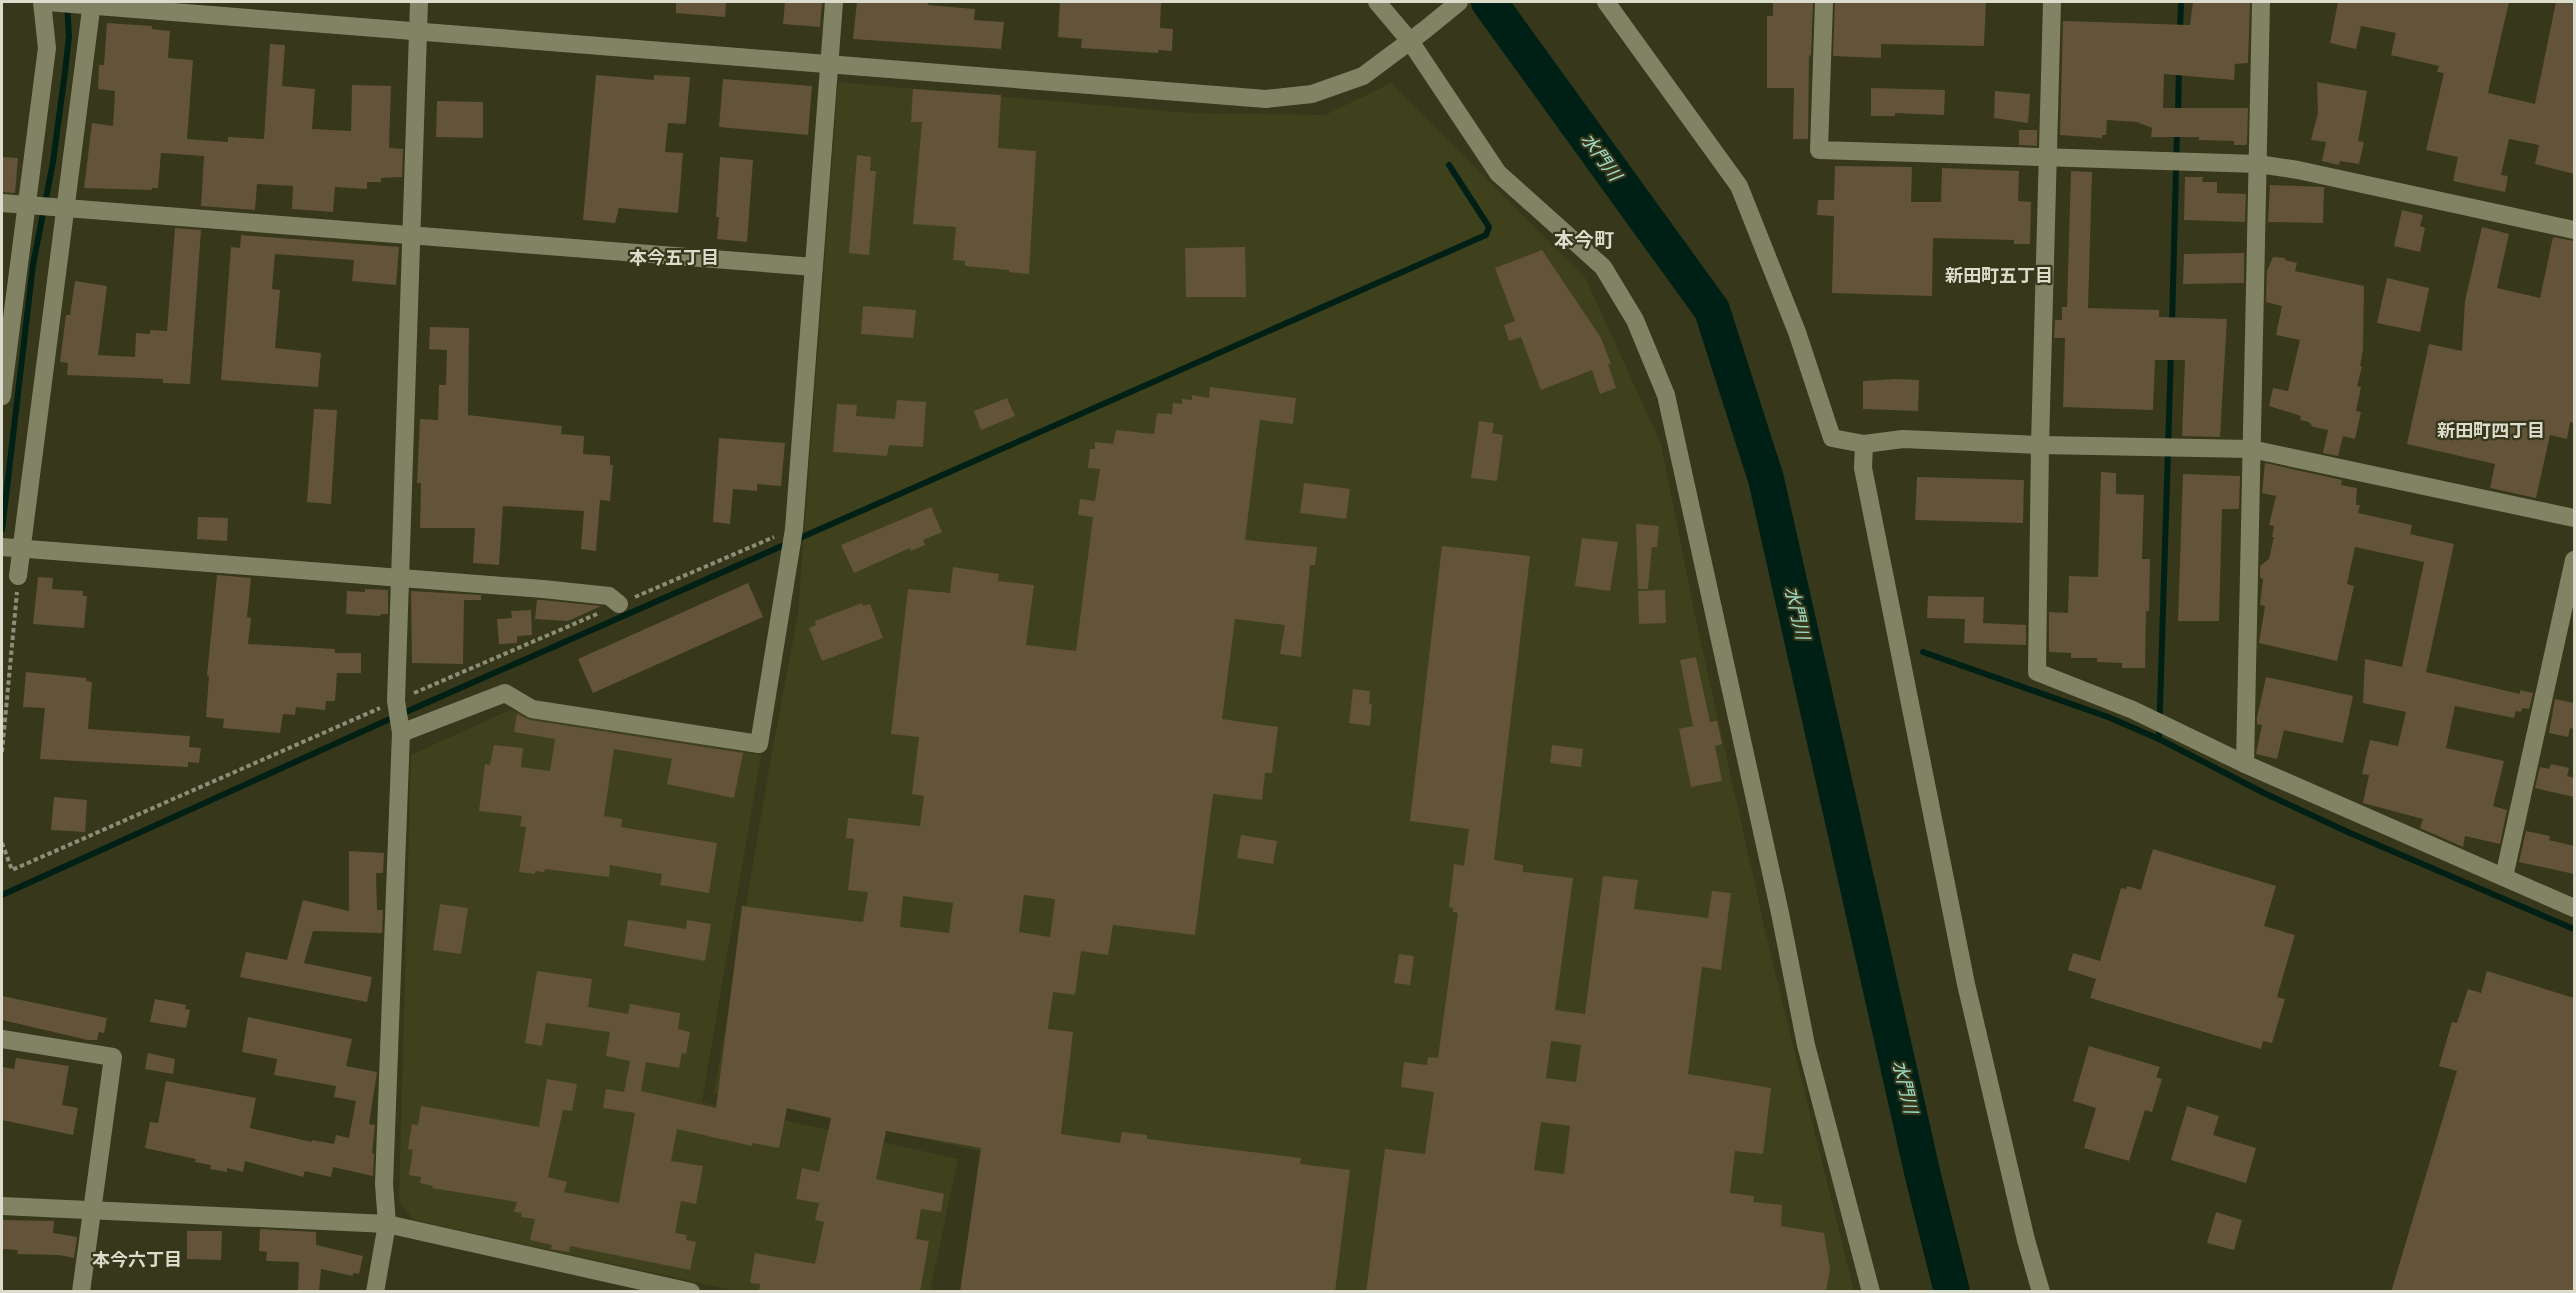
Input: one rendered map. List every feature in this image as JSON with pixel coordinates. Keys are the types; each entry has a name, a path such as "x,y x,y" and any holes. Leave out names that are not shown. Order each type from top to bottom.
{"street":[{"path":"2,396 7,318 28,206 47,48 42,2"},
{"path":"47,2 92,3 419,33 1266,99 1312,94 1364,76 1459,2"},
{"path":"375,1292 387,1224 384,1184 401,734 396,701 419,2"},
{"path":"401,734 505,693 532,709 759,744 794,529 834,2"},
{"path":"1377,2 1410,41 1498,173 1603,267 1635,320 1666,395 1780,913 1806,1045 1871,1292"},
{"path":"1606,2 1739,186 1797,332 1832,438 1864,444 1903,439 2040,445 2251,449 2574,518"},
{"path":"1824,2 1820,150 2258,164 2298,170 2574,230"},
{"path":"2052,2 2040,445 2037,672 2133,710 2245,764 2574,908"},
{"path":"2245,764 2261,2"},
{"path":"18,576 92,3"},
{"path":"2,203 814,267"},
{"path":"1864,444 1863,468 1966,984 2026,1240 2041,1292"},
{"path":"2,547 401,576 609,596 619,604"},
{"path":"2504,877 2574,560"},
{"path":"2,1039 113,1057 81,1292"},
{"path":"2,1206 387,1224 691,1292"}],"path":[{"path":"2,752 18,576"}],"shaded area":[{"path":"838,82 1189,113 1325,115 1391,83 1586,279 1661,444 1694,611 1770,952 1854,1291 961,1291 980,1151 714,1093 798,613"},
{"path":"510,710 761,755 702,1102 958,1159 930,1291 736,1291 414,1220 399,1202 411,755"}],"building":[{"path":"676,2 726,2 725,17 676,13"},
{"path":"785,2 822,2 820,27 783,24"},
{"path":"857,2 915,2 975,9 974,20 1004,22 1001,49 853,39"},
{"path":"1060,2 1161,2 1160,28 1173,29 1172,51 1158,50 1158,53 1081,48 1082,39 1058,37"},
{"path":"1773,2 1813,2 1811,56 1809,55 1808,139 1793,139 1794,88 1767,88 1767,16 1773,16"},
{"path":"1835,2 1986,2 1984,46 1881,44 1881,58 1833,56"},
{"path":"2193,2 2250,2 2248,63 2235,64 2234,80 2164,74 2163,108 2248,108 2247,145 2234,145 2234,141 2199,140 2199,137 2151,137 2152,128 2137,122 2107,120 2106,135 2102,135 2102,138 2060,135 2063,21 2190,25"},
{"path":"2338,2 2509,2 2488,93 2535,104 2556,2 2574,2 2574,174 2535,164 2539,145 2509,139 2501,175 2508,176 2505,192 2453,181 2458,157 2426,150 2444,73 2437,72 2439,66 2391,55 2396,33 2361,26 2356,49 2330,43"},
{"path":"107,23 152,26 152,29 170,31 168,58 193,60 187,139 228,142 228,137 264,139 270,44 285,45 282,86 315,89 312,129 351,131 352,85 391,86 389,148 403,149 402,177 381,178 381,182 367,182 367,189 335,187 333,212 292,209 293,186 257,184 255,210 201,206 204,156 161,153 158,188 152,188 152,190 84,188 92,123 113,126 115,91 98,89 99,65 104,65"},
{"path":"596,75 654,80 654,75 690,77 686,122 685,124 668,123 665,152 683,153 678,213 619,208 615,223 583,220"},
{"path":"723,79 812,86 808,135 719,127"},
{"path":"2317,82 2367,91 2358,141 2364,142 2359,164 2340,161 2339,165 2322,161 2326,142 2311,140 2318,113"},
{"path":"1871,88 1945,90 1944,115 1895,113 1895,116 1871,116"},
{"path":"913,89 1001,95 998,148 1036,151 1029,274 965,266 965,261 953,260 956,227 913,224 922,122 911,122"},
{"path":"1995,91 2030,94 2028,123 1994,118"},
{"path":"437,101 483,102 483,138 436,137"},
{"path":"2019,130 2037,130 2037,146 2019,145"},
{"path":"857,155 871,157 870,171 876,171 869,255 849,253"},
{"path":"3,157 18,158 15,193 2,192"},
{"path":"720,157 753,160 747,242 717,239 719,217 716,217"},
{"path":"1835,166 1912,167 1911,202 1941,202 1942,168 2019,171 2018,201 2031,202 2030,244 2014,244 2014,240 1933,238 1932,296 1832,293 1834,216 1817,215 1818,200 1834,200"},
{"path":"2071,171 2092,172 2088,308 2159,310 2159,317 2227,319 2220,437 2182,436 2185,360 2155,360 2153,410 2063,407 2065,338 2054,338 2055,320 2062,320 2062,307 2067,307"},
{"path":"2185,177 2203,177 2202,182 2217,182 2217,193 2246,194 2245,222 2184,220"},
{"path":"2270,185 2324,187 2323,223 2268,222"},
{"path":"2402,210 2423,215 2420,226 2425,228 2420,252 2394,246"},
{"path":"2482,227 2509,234 2497,288 2540,298 2553,237 2574,241 2574,423 2570,422 2567,439 2550,435 2536,498 2490,488 2495,464 2407,444 2429,344 2462,351 2465,301"},
{"path":"175,228 201,230 190,384 163,383 163,379 67,375 68,363 60,362 66,315 70,315 75,281 107,286 98,355 135,357 136,333 150,334 150,330 167,331"},
{"path":"241,235 399,247 396,285 352,281 354,260 275,254 272,289 280,290 275,348 321,353 318,387 221,380 231,247 240,248"},
{"path":"1245,247 1246,297 1186,297 1185,248"},
{"path":"1542,250 1601,338 1611,364 1608,364 1616,388 1600,394 1592,370 1541,390 1521,337 1509,341 1504,325 1515,321 1495,268"},
{"path":"2244,253 2244,283 2183,284 2184,254"},
{"path":"2273,257 2285,258 2285,260 2297,263 2295,271 2364,286 2363,349 2360,366 2362,366 2357,386 2361,387 2356,411 2361,412 2355,439 2343,436 2338,456 2323,453 2328,430 2313,427 2309,422 2300,420 2301,416 2269,406 2273,388 2288,391 2300,340 2276,335 2282,306 2266,302 2267,271"},
{"path":"2387,278 2429,288 2420,332 2377,323"},
{"path":"863,306 916,310 913,338 861,334"},
{"path":"430,327 469,328 468,415 562,426 561,434 584,436 583,454 610,456 610,465 613,465 610,501 600,500 596,551 581,549 584,511 503,506 499,565 473,563 475,528 420,528 421,483 417,483 420,419 438,420 439,385 446,385 447,350 429,349"},
{"path":"1919,380 1918,411 1863,409 1863,381"},
{"path":"1210,387 1296,398 1293,424 1260,420 1245,540 1317,547 1315,565 1310,565 1301,657 1280,654 1285,625 1235,619 1222,719 1278,727 1272,773 1265,773 1262,800 1213,794 1195,935 1113,925 1108,955 1081,951 1075,995 1053,992 1048,1029 1073,1032 1061,1134 1120,1143 1122,1132 1147,1135 1147,1139 1301,1158 1300,1164 1350,1170 1335,1292 960,1292 981,1148 886,1131 876,1179 944,1194 941,1212 921,1209 916,1239 929,1241 920,1292 759,1292 760,1284 750,1283 755,1253 815,1264 824,1222 815,1220 819,1203 796,1199 802,1168 819,1172 831,1118 787,1108 779,1148 752,1143 752,1146 677,1129 671,1161 703,1166 696,1204 681,1201 675,1233 687,1235 686,1240 696,1242 690,1270 570,1246 569,1252 551,1249 552,1245 530,1240 535,1219 521,1217 522,1213 514,1212 517,1202 432,1188 433,1186 420,1183 421,1177 409,1175 413,1150 408,1149 412,1124 418,1125 421,1106 539,1127 547,1079 577,1084 572,1111 563,1110 548,1177 567,1182 564,1192 619,1203 635,1113 603,1108 606,1089 624,1092 630,1061 606,1056 610,1032 546,1023 542,1046 525,1043 537,971 592,979 588,1007 628,1014 630,1004 680,1013 678,1029 690,1032 686,1054 682,1053 679,1068 646,1062 641,1091 716,1108 742,906 863,922 868,892 848,890 854,839 846,838 848,818 920,826 924,796 912,794 919,737 891,734 908,589 950,593 953,567 999,574 998,581 1034,585 1026,645 1076,651 1093,517 1078,515 1080,499 1095,501 1100,469 1088,468 1090,449 1095,449 1095,442 1113,444 1116,430 1154,434 1157,413 1172,414 1173,403 1182,404 1182,399 1192,400 1192,395 1209,398","holes":["1024,895 1055,899 1050,937 1019,932","903,896 953,903 949,933 900,927"]},
{"path":"1007,398 1015,416 981,430 974,411"},
{"path":"897,400 926,402 923,447 889,445 887,456 833,452 837,404 857,405 856,416 895,419"},
{"path":"314,409 337,410 331,504 307,502"},
{"path":"1479,421 1494,423 1492,433 1503,435 1497,481 1471,478"},
{"path":"719,438 785,443 781,486 757,484 757,491 733,489 730,524 713,522"},
{"path":"2265,463 2342,480 2341,485 2357,488 2356,505 2360,505 2358,513 2412,525 2410,534 2454,544 2426,672 2520,694 2520,690 2533,693 2529,709 2522,708 2521,712 2516,711 2514,718 2455,706 2446,748 2504,761 2493,806 2507,810 2500,844 2465,836 2463,847 2420,828 2423,819 2363,803 2369,775 2362,774 2370,740 2398,746 2406,712 2363,703 2365,659 2402,667 2424,562 2355,547 2347,584 2354,586 2337,661 2259,643 2265,606 2260,605 2263,579 2260,578 2260,566 2269,559 2274,526 2269,525 2276,496 2262,493"},
{"path":"2101,472 2116,473 2116,494 2144,495 2142,559 2150,559 2145,668 2122,668 2122,663 2097,662 2097,658 2071,658 2071,653 2049,652 2049,612 2068,613 2069,576 2098,577"},
{"path":"2183,474 2240,476 2239,509 2222,509 2219,621 2178,621"},
{"path":"1917,477 2024,480 2023,523 1915,520"},
{"path":"1304,483 1350,489 1346,519 1300,513"},
{"path":"931,507 942,532 923,540 925,545 911,551 910,548 854,573 841,545"},
{"path":"198,517 228,518 227,541 197,539"},
{"path":"1636,524 1659,526 1657,547 1652,547 1648,589 1638,589"},
{"path":"1582,538 1618,542 1610,591 1575,586"},
{"path":"1442,546 1530,556 1494,860 1523,865 1523,872 1573,878 1555,1010 1585,1014 1603,876 1638,880 1634,909 1708,918 1712,891 1731,893 1721,970 1702,967 1688,1074 1771,1088 1763,1154 1735,1151 1730,1193 1754,1196 1753,1202 1782,1205 1781,1226 1824,1233 1830,1269 1826,1292 1366,1292 1385,1149 1425,1154 1434,1092 1401,1087 1404,1062 1427,1065 1428,1057 1438,1058 1458,913 1453,912 1453,908 1449,907 1454,864 1464,866 1469,829 1410,821","holes":["1551,1041 1581,1045 1576,1082 1546,1078","1541,1122 1570,1126 1564,1174 1534,1170"]},
{"path":"217,575 251,578 247,617 251,618 248,644 335,649 335,653 361,653 361,673 337,673 335,701 326,701 325,710 296,707 295,715 283,714 280,733 223,728 224,719 206,717 209,676 207,675"},
{"path":"38,577 53,578 52,589 83,591 83,596 87,596 84,628 33,624"},
{"path":"748,583 763,617 593,693 578,659"},
{"path":"365,589 388,590 388,614 380,616 346,614 347,591 365,592"},
{"path":"1665,590 1666,623 1639,624 1638,591"},
{"path":"411,591 481,595 481,600 464,600 463,664 412,663"},
{"path":"1928,596 1984,597 1983,623 2026,625 2026,645 1964,643 1965,619 1927,618"},
{"path":"537,600 601,606 568,621 535,619"},
{"path":"862,603 863,606 870,604 883,638 822,661 809,628 816,625 815,621"},
{"path":"531,610 532,635 517,636 517,643 499,644 497,619 512,618 511,611"},
{"path":"1696,657 1710,722 1717,721 1722,744 1715,746 1722,781 1691,787 1679,729 1693,726 1680,660"},
{"path":"26,672 86,678 86,681 92,682 88,729 190,736 189,747 201,748 199,763 188,762 188,767 40,759 45,708 23,707"},
{"path":"2266,677 2353,696 2343,743 2284,730 2277,759 2256,754 2262,725 2257,724 2257,718"},
{"path":"1353,689 1370,691 1369,704 1372,704 1370,726 1349,723"},
{"path":"2555,699 2574,703 2574,729 2570,728 2568,737 2549,733"},
{"path":"517,714 530,720 743,753 734,798 667,784 672,759 614,749 604,816 622,819 621,827 717,843 709,893 660,885 662,874 610,865 609,877 545,869 544,872 535,871 535,874 519,872 526,827 520,826 522,816 479,811 485,764 490,765 494,745 523,748 521,767 550,771 555,739 514,732"},
{"path":"1552,745 1583,749 1581,767 1550,763"},
{"path":"2551,764 2569,768 2567,776 2574,778 2574,797 2535,788 2540,767 2549,769"},
{"path":"54,797 87,800 85,832 51,830"},
{"path":"2526,831 2550,836 2549,840 2574,846 2574,874 2519,862"},
{"path":"1241,835 1277,841 1273,864 1237,858"},
{"path":"2153,849 2276,886 2264,926 2295,935 2277,997 2285,999 2272,1043 2263,1041 2261,1049 2090,998 2096,979 2068,970 2073,953 2100,961 2121,888 2126,889 2127,886 2141,890"},
{"path":"349,851 384,853 383,873 376,873 377,910 383,910 382,933 313,931 304,963 372,977 367,1002 240,977 246,952 287,960 303,900 349,911"},
{"path":"440,904 468,908 461,954 433,950"},
{"path":"628,920 686,929 687,920 711,924 705,961 624,946"},
{"path":"1399,954 1414,956 1410,985 1394,983"},
{"path":"2487,971 2574,998 2574,1292 2391,1292 2457,1071 2439,1066 2452,1022 2457,1023 2468,989 2481,993"},
{"path":"2,996 107,1018 104,1033 99,1032 97,1040 88,1040 2,1020"},
{"path":"155,999 186,1005 185,1009 190,1010 186,1028 150,1022"},
{"path":"248,1017 352,1039 346,1066 377,1072 369,1124 375,1125 372,1153 374,1154 373,1176 333,1167 331,1177 305,1171 303,1177 245,1161 243,1172 227,1168 227,1172 210,1169 211,1165 195,1162 196,1159 145,1148 150,1122 158,1123 166,1081 256,1098 250,1128 312,1142 312,1140 334,1144 336,1135 349,1138 356,1101 334,1097 336,1086 274,1075 277,1059 242,1052"},
{"path":"2089,1046 2160,1067 2156,1077 2162,1079 2152,1112 2145,1110 2129,1161 2084,1148 2096,1108 2073,1101"},
{"path":"148,1053 175,1059 173,1074 145,1069"},
{"path":"16,1058 69,1066 62,1105 78,1108 73,1135 2,1120 2,1067 14,1069"},
{"path":"2187,1106 2219,1116 2213,1135 2256,1148 2246,1183 2171,1160"},
{"path":"2216,1212 2242,1220 2234,1250 2207,1243"},
{"path":"2,1220 54,1221 53,1233 77,1237 74,1258 59,1255 17,1254 18,1250 2,1249"},
{"path":"260,1229 316,1232 316,1245 363,1256 359,1274 353,1273 353,1276 321,1269 319,1292 298,1292 299,1262 266,1261 267,1252 259,1251"},
{"path":"187,1231 222,1231 221,1260 187,1259"}],"waterway":[{"name":"水門川","path":"1489,2 1712,310 1766,479 1923,1176 1952,1292"},
{"path":"2180,31 2181,2"},
{"path":"2,530 33,265 53,162 65,72 69,36 67,5"},
{"path":"2178,115 2179,68"},
{"path":"2172,325 2177,131"},
{"path":"2,895 381,723 1486,235 1489,227 1449,165"},
{"path":"2159,739 2171,353"},
{"path":"1923,652 2108,717 2159,739 2264,793 2350,833 2574,929"}],"district":[{"name":"本今町","path":"1584,240"},
{"name":"本今五丁目","path":"674,258"},
{"name":"新田町五丁目","path":"1999,276"},
{"name":"新田町四丁目","path":"2491,431"},
{"name":"本今六丁目","path":"137,1260"}]}
